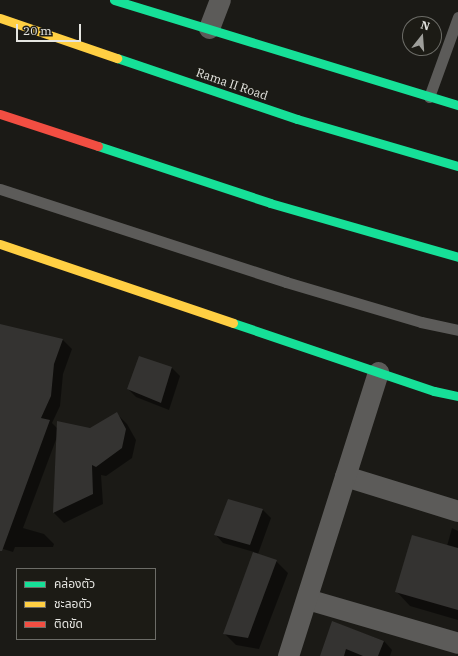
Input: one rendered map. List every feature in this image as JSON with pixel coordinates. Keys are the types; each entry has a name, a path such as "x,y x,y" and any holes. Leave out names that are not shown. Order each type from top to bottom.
{"main road":[{"path":"114,0 458,105"},
{"name":"Rama II Road","path":"0,18 297,119 458,166"},
{"path":"0,114 270,203 458,257"},
{"path":"0,244 434,391 458,396"}],"street":[{"path":"209,28 220,0"},
{"path":"288,656 378,372"},
{"path":"345,476 458,511"},
{"path":"307,599 458,643"}],"lane":[{"path":"429,97 458,17"},
{"path":"0,189 286,282 421,322 458,330"}],"building":[{"path":"0,324 63,339 54,364 51,396 41,418 50,420 2,551 0,551"},
{"path":"139,356 172,367 161,403 127,389"},
{"path":"117,412 126,429 122,448 96,467 92,465 93,494 53,513 57,421 90,428"},
{"path":"228,499 263,509 250,545 214,535"},
{"path":"412,535 458,548 458,610 395,592"},
{"path":"253,552 277,560 248,638 223,634"},
{"path":"332,621 384,641 378,656 363,656 346,649 344,656 320,656"}],"traffic: fast":[{"path":"114,0 458,105"},
{"path":"117,58 297,119 458,166"},
{"path":"98,146 270,203 458,257"},
{"path":"233,323 434,391 458,396"}],"traffic: slow":[{"path":"0,18 117,58"},
{"path":"0,244 233,323"}],"traffic: jam":[{"path":"0,114 98,146"}]}
